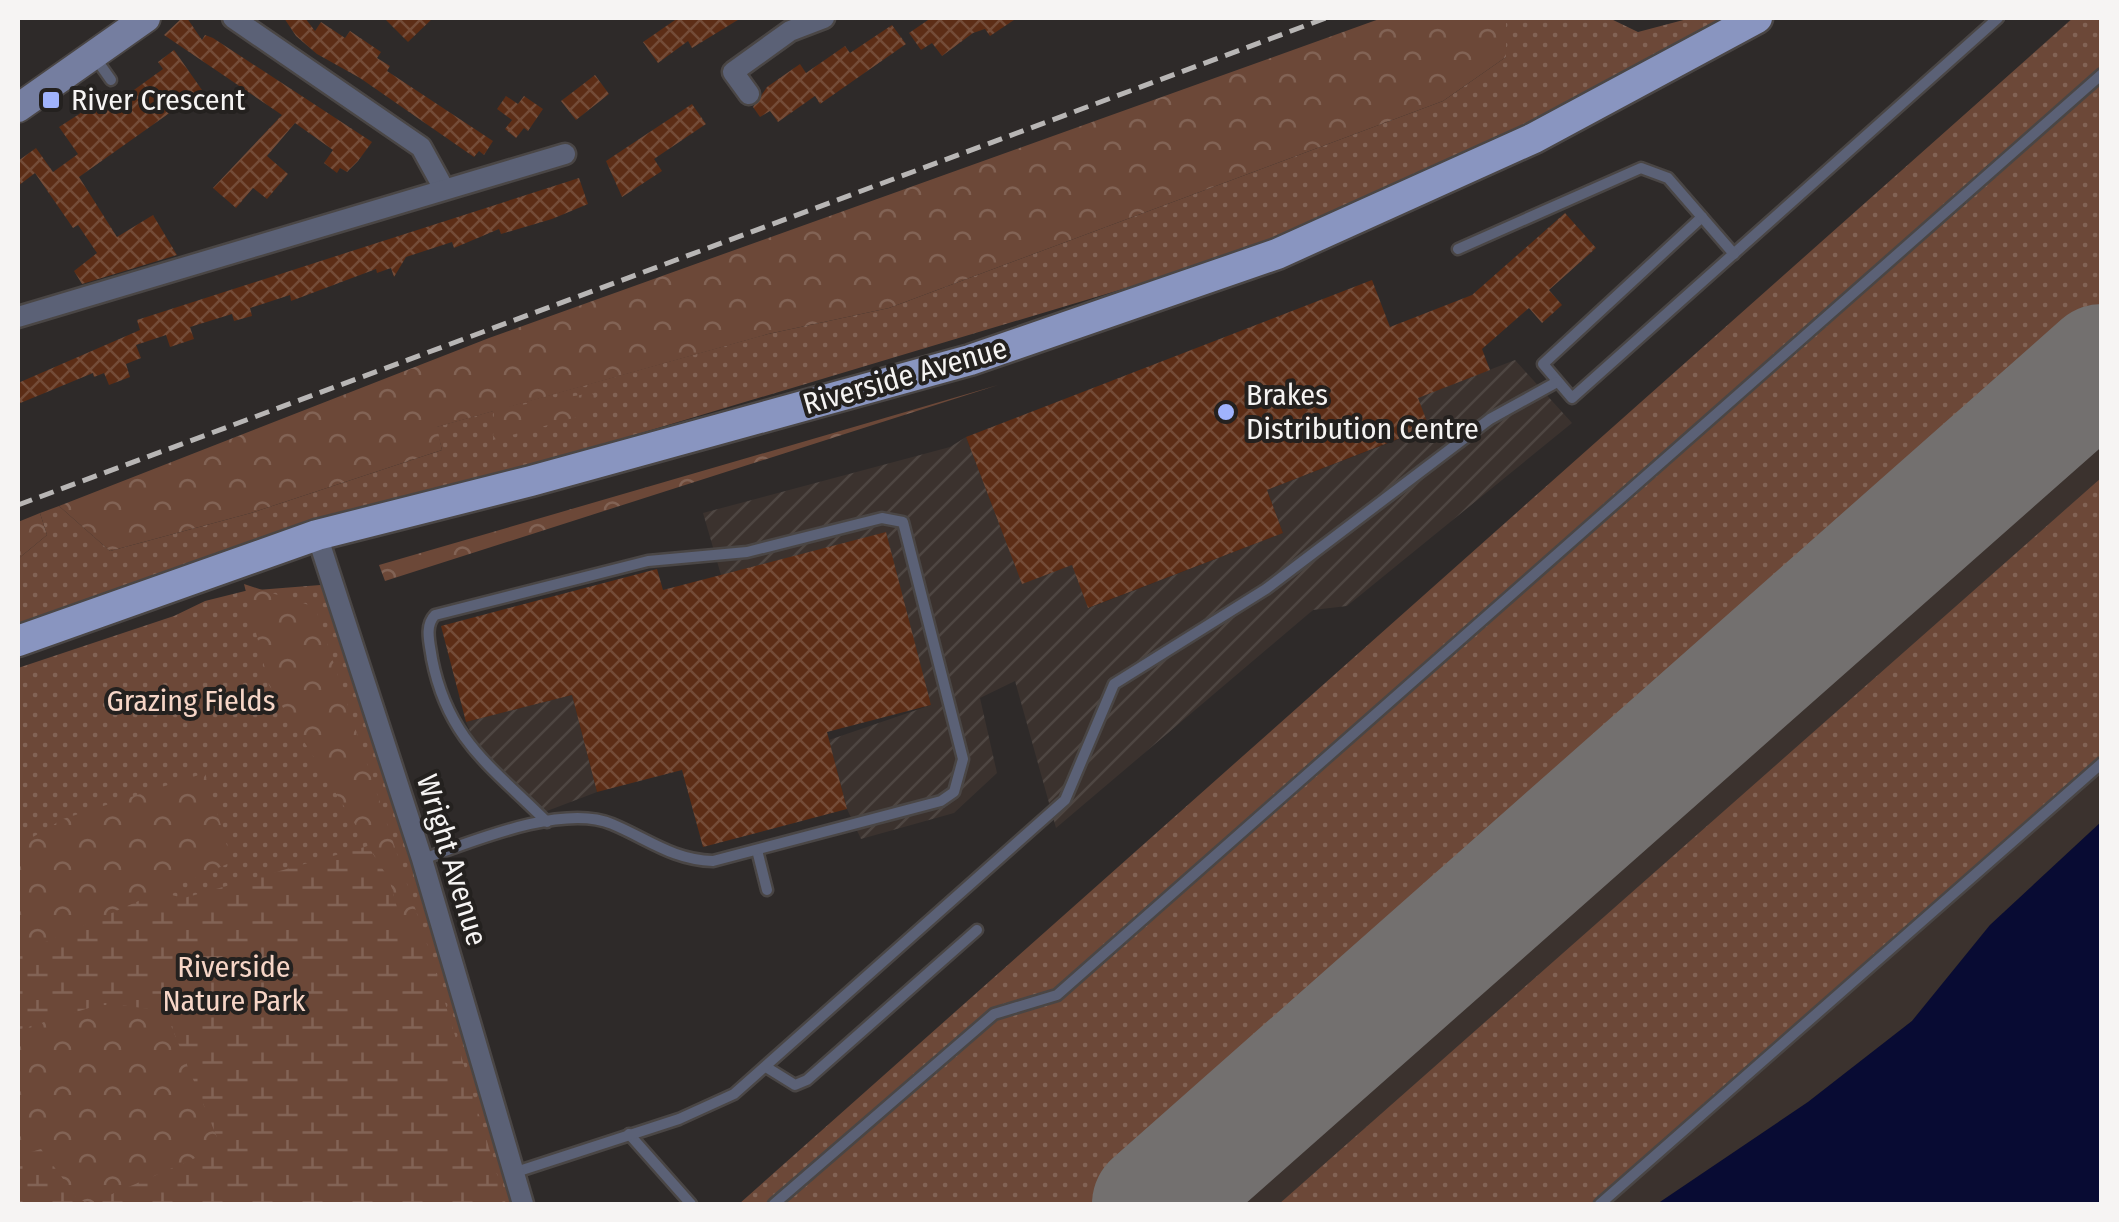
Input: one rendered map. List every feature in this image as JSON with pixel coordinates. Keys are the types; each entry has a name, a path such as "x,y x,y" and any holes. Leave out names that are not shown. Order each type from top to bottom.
{"main road":[{"name":"Riverside Avenue","path":"18,641 317,535 532,481 970,360 1277,254 1534,138 1757,18"}],"street":[{"path":"18,108 146,18"},
{"path":"233,18 421,147 443,187"},
{"path":"749,94 734,72 790,31 824,18"},
{"path":"18,317 443,187 565,154"},
{"name":"Wright Avenue","path":"317,535 422,859 523,1204"}],"lane":[{"path":"1702,217 1544,364 1572,398 1998,18"},
{"path":"94,55 111,80"},
{"path":"774,1204 994,1014 1056,995 2102,74"},
{"path":"1458,250 1642,168 1668,178 1734,254"},
{"path":"516,1172 711,1107 734,1094 1065,800 1114,684 1266,588 1490,419 1557,382"},
{"path":"422,859 547,822 609,822 690,860 714,861 941,801 954,792 963,760 958,734 902,522 896,517 747,552 648,561 435,614 429,630 435,672 459,735 547,822"},
{"path":"1600,1204 2102,763"},
{"path":"757,850 768,890"},
{"path":"766,1067 795,1085 807,1080 978,930"},
{"path":"629,1134 690,1204"}],"shaded area":[{"path":"2072,18 2101,18 2101,822 1990,925 1912,1021 1808,1102 1657,1204 754,1204"},
{"path":"1515,360 1572,423 1347,606 1313,610 1056,828 1015,681 980,698 997,773 954,813 861,839 847,809 829,740 931,705 721,575 703,513 950,447 966,437 1022,583 1072,565 1089,608 1283,533 1267,490 1428,428 1417,398"},
{"path":"572,695 597,792 539,814 482,759 466,722"},
{"path":"2101,822 2101,1204 1657,1204 1808,1102 1912,1021 1990,925"}],"green space":[{"path":"1382,18 1506,18 1506,57 1443,101 889,308 768,334 509,407 592,393 600,402 599,411 493,440 494,411 437,427 442,450 251,513 110,551 59,506 489,338"},
{"path":"1506,18 1609,18 1638,32 1691,18 1741,18 1473,155 1280,242 551,460 18,629 18,559 47,535 40,513 59,506 110,551 251,513 442,450 436,427 768,334 889,308 1443,101 1506,57"},
{"path":"2073,18 2101,18 2101,369 1719,703 1687,701 1674,707 1631,747 1622,787 1327,1050 1288,1048 1231,1100 1243,1116 1242,1123 1153,1204 739,1204"},
{"path":"998,385 385,581 379,565"},
{"path":"2101,478 2101,755 1966,880 1592,1204 1279,1204"},
{"path":"40,513 47,535 18,559 18,522"},
{"path":"244,584 315,607 430,953 404,932 389,879 269,685"},
{"name":"Riverside Nature Park","path":"333,584 523,1204 18,1204 18,668 174,616 205,601 245,591"},
{"path":"205,773 232,862 18,954 18,846 63,819"},
{"path":"368,846 389,879 404,932 430,953 506,1204 89,1204 221,1147 165,1011 105,1003 18,1030 18,954 159,892 184,898"},
{"path":"105,1003 165,1011 221,1147 89,1204 77,1199 41,1149 18,1156 18,1030"},
{"path":"41,1149 77,1198 89,1204 18,1204 18,1156"}],"building":[{"path":"187,18 202,40 205,35 213,38 372,142 347,172 340,168 337,173 324,163 333,150 295,123 267,156 288,174 267,199 253,188 236,208 213,188 282,115 164,35"},
{"path":"284,18 305,18 315,31 321,22 345,38 350,31 381,52 377,58 390,66 387,71 493,141 484,155 479,151 474,157 360,78 317,54 296,36"},
{"path":"384,18 433,18 408,42"},
{"path":"678,18 741,18 692,48 688,41 658,63 643,42"},
{"path":"931,18 1017,18 990,36 985,29 973,33 942,56 932,43 921,50 909,33"},
{"path":"892,25 906,44 820,104 815,96 778,122 770,111 760,117 753,107 767,87 800,64 806,73 845,46 850,53"},
{"path":"174,50 202,90 79,177 117,237 153,215 177,255 82,284 74,271 97,253 78,225 73,228 35,173 18,186 18,161 36,148 53,172 78,154 59,127 98,102 104,111 163,69 158,62"},
{"path":"595,75 609,94 576,120 561,101"},
{"path":"506,96 518,104 524,96 543,109 528,131 524,128 516,138 505,129 512,120 497,109"},
{"path":"692,104 706,124 654,159 662,171 622,197 606,161"},
{"path":"579,178 588,204 552,219 501,234 499,229 454,248 452,242 406,257 394,277 391,268 377,273 376,269 291,301 290,295 250,308 252,316 234,321 232,314 190,327 194,339 170,347 166,335 136,345 141,358 126,364 130,377 109,385 104,373 94,377 93,373 18,404 18,383 140,330 137,320"},
{"name":"Brakes Distribution Centre","path":"1565,213 1596,248 1549,290 1562,305 1542,323 1529,308 1482,349 1490,370 1418,398 1429,427 1267,490 1283,533 1088,608 1072,565 1022,584 966,437 1372,280 1390,327 1472,295"},
{"path":"886,532 931,705 827,732 847,809 703,847 682,770 597,792 572,695 466,722 441,626 657,569 663,590"}],"runway":[{"path":"1153,1204 2102,365"}],"railway":[{"path":"18,505 1326,18"}],"place":[{"name":"River Crescent","path":"51,100"},
{"name":"Brakes Distribution Centre","path":"1226,412"}],"park label":[{"name":"Grazing Fields","path":"191,701"}]}
